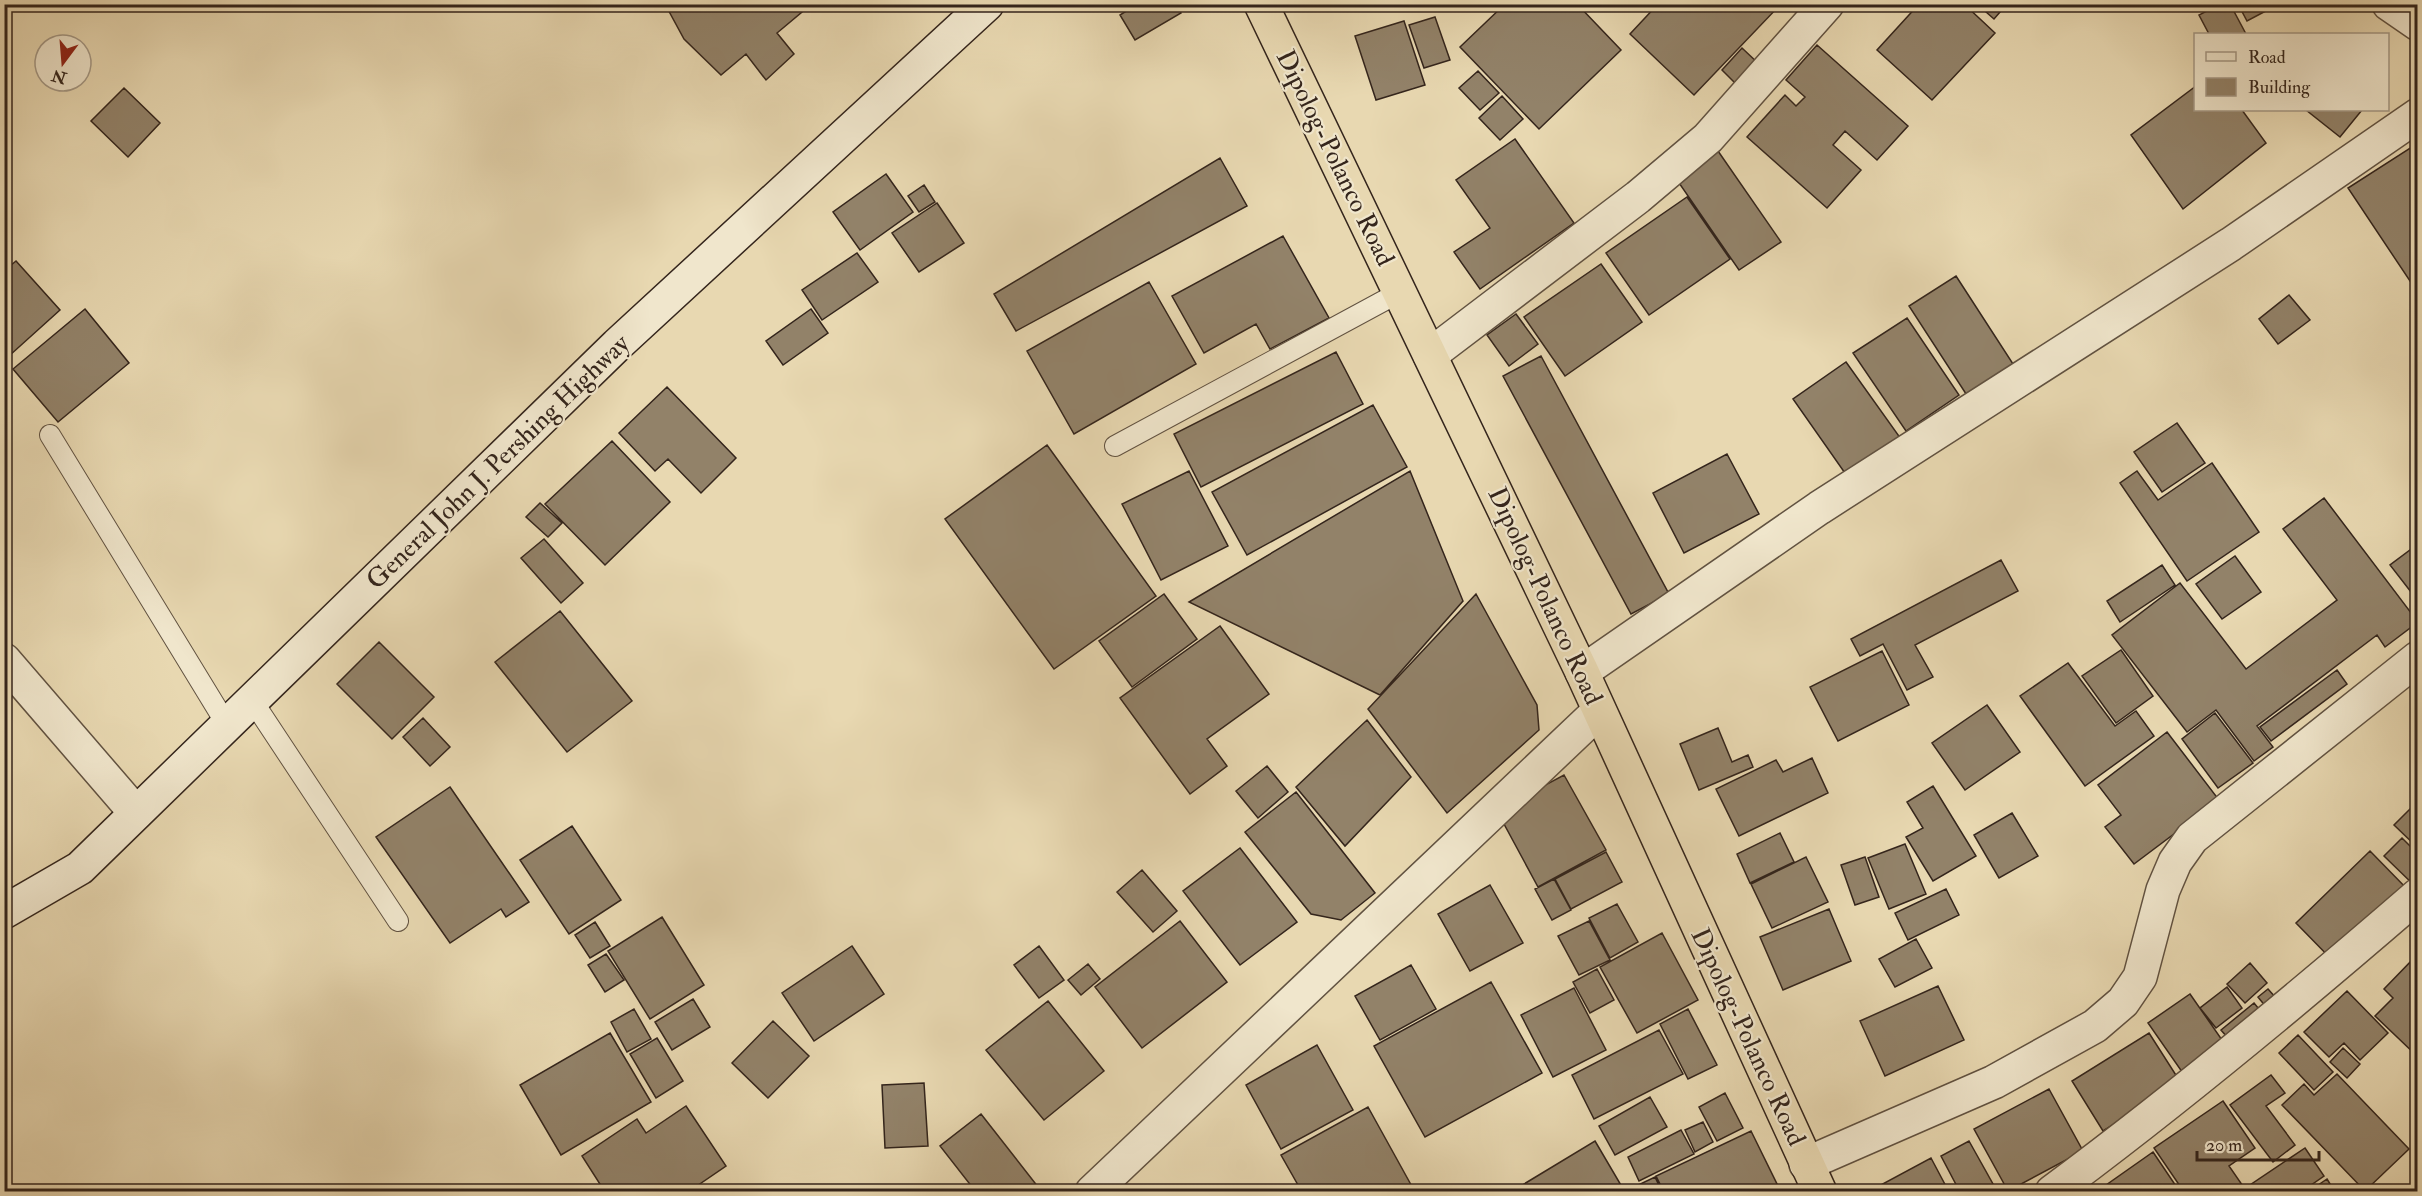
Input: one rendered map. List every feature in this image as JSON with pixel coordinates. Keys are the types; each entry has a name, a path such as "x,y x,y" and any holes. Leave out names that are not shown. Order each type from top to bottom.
{"highway":[{"name":"Dipolog-Polanco Road","path":"1262,4 1582,672 1813,1178"}],"street":[{"name":"General John J. Pershing Highway","path":"4,912 80,868 617,345 987,4"},
{"path":"1430,355 1638,197 1708,138 1827,4"},
{"path":"2389,4 2418,24"},
{"path":"1582,672 1819,508 2231,244 2418,115"},
{"path":"1813,1178 2095,1026 2123,1002 2140,977 2163,890 2175,862 2192,838 2418,658"},
{"path":"4,660 136,813"},
{"path":"1092,1191 1599,711"},
{"path":"2052,1191 2105,1153 2289,1006 2418,895"}],"lane":[{"path":"1115,446 1400,292"},
{"path":"50,435 226,725"},
{"path":"252,700 398,921"}],"building":[{"path":"665,4 798,4 802,12 777,33 794,54 766,80 746,54 721,75 684,39"},
{"path":"1137,4 1176,4 1181,13 1135,40 1120,15"},
{"path":"1505,4 1577,4 1621,50 1539,129 1460,47"},
{"path":"1658,4 1780,5 1694,95 1630,34"},
{"path":"1919,4 1964,4 1995,33 1932,100 1877,50"},
{"path":"1977,4 2007,4 1994,19"},
{"path":"2220,4 2230,4 2245,33 2208,33 2199,15"},
{"path":"2238,4 2279,4 2247,21"},
{"path":"1435,17 1450,60 1424,68 1409,25"},
{"path":"1404,21 1425,85 1376,100 1355,36"},
{"path":"1817,45 1908,126 1877,160 1845,131 1833,145 1861,170 1827,208 1747,137 1785,95 1796,106 1805,97 1786,80"},
{"path":"1742,48 1760,65 1739,87 1722,70"},
{"path":"1478,71 1499,93 1480,110 1459,88"},
{"path":"124,88 160,123 128,157 91,121"},
{"path":"2194,88 2194,111 2243,111 2266,143 2183,209 2131,135"},
{"path":"1502,96 1523,119 1500,140 1479,118"},
{"path":"2307,111 2361,111 2340,137"},
{"path":"1515,139 1574,223 1480,289 1454,252 1490,228 1456,180"},
{"path":"2418,143 2418,280 2412,284 2348,188"},
{"path":"1718,151 1781,242 1739,270 1677,180"},
{"path":"1220,158 1247,206 1016,331 994,294"},
{"path":"886,174 913,212 860,250 833,212"},
{"path":"924,185 935,202 919,212 908,196"},
{"path":"1687,197 1730,259 1649,315 1606,253"},
{"path":"937,203 964,243 919,272 892,233"},
{"path":"1283,236 1329,318 1270,349 1256,324 1204,353 1172,296"},
{"path":"857,253 878,282 822,320 802,290"},
{"path":"16,261 60,310 9,356 4,350 4,271"},
{"path":"1601,264 1642,322 1565,376 1524,317"},
{"path":"1956,276 2015,367 1968,397 1909,306"},
{"path":"1149,282 1196,364 1074,434 1027,351"},
{"path":"2289,295 2310,320 2278,344 2259,319"},
{"path":"85,309 129,363 58,422 13,369"},
{"path":"811,309 828,333 783,365 766,341"},
{"path":"1516,314 1538,344 1509,366 1487,335"},
{"path":"1907,318 1959,395 1906,431 1853,353"},
{"path":"1336,352 1363,404 1201,487 1174,434"},
{"path":"1541,356 1669,594 1631,614 1503,376"},
{"path":"1846,362 1901,439 1847,476 1793,399"},
{"path":"667,387 736,458 701,493 668,459 655,471 619,433"},
{"path":"1373,405 1407,467 1247,555 1212,492"},
{"path":"2177,423 2205,463 2162,492 2134,452"},
{"path":"612,441 670,502 605,565 545,504"},
{"path":"1047,445 1156,596 1054,669 945,519"},
{"path":"1727,454 1759,514 1684,553 1653,493"},
{"path":"2212,463 2259,532 2187,581 2120,483 2137,471 2158,500"},
{"path":"1189,471 1228,546 1161,580 1122,504"},
{"path":"1410,471 1463,601 1380,695 1189,602"},
{"path":"2324,498 2418,622 2385,647 2377,635 2257,726 2273,747 2254,761 2216,710 2187,732 2112,635 2180,583 2246,669 2337,600 2283,529"},
{"path":"540,503 562,523 548,537 526,517"},
{"path":"544,539 583,583 561,603 521,558"},
{"path":"2418,544 2418,601 2390,565"},
{"path":"2235,556 2261,592 2222,619 2196,584"},
{"path":"2001,560 2018,591 1915,645 1933,677 1907,690 1883,644 1860,656 1851,639"},
{"path":"2162,565 2175,585 2120,622 2107,601"},
{"path":"1164,594 1197,639 1132,687 1099,641"},
{"path":"1476,594 1537,705 1539,730 1447,813 1368,709"},
{"path":"560,611 632,701 567,752 495,662"},
{"path":"1220,626 1269,694 1207,739 1227,766 1190,794 1120,698"},
{"path":"379,642 434,697 392,739 337,684"},
{"path":"2121,650 2153,696 2116,723 2082,676"},
{"path":"1882,651 1909,705 1838,741 1810,687"},
{"path":"2068,663 2115,726 2136,711 2154,736 2085,786 2020,696"},
{"path":"2337,670 2347,684 2271,741 2260,727"},
{"path":"1987,705 2020,752 1965,790 1932,743"},
{"path":"2215,713 2253,763 2218,788 2182,739"},
{"path":"423,718 450,747 430,766 403,737"},
{"path":"1367,720 1411,777 1345,846 1296,787"},
{"path":"1718,728 1732,762 1748,755 1753,767 1699,790 1680,744"},
{"path":"2167,732 2219,800 2134,864 2105,827 2121,815 2098,785"},
{"path":"1812,758 1828,793 1739,836 1716,789 1776,760 1783,772"},
{"path":"1267,766 1288,792 1258,818 1236,791"},
{"path":"1564,775 1606,850 1538,887 1497,811"},
{"path":"1933,786 1976,856 1933,881 1906,837 1923,828 1907,802"},
{"path":"450,787 529,902 506,917 501,909 450,943 376,837"},
{"path":"1296,792 1375,893 1341,920 1311,914 1245,832"},
{"path":"2414,805 2418,809 2418,848 2394,825"},
{"path":"2012,813 2038,856 1999,878 1974,835"},
{"path":"572,826 621,900 569,934 520,860"},
{"path":"1780,833 1794,862 1750,883 1737,854"},
{"path":"2402,838 2418,854 2418,889 2384,856"},
{"path":"1905,844 1926,894 1889,909 1868,858"},
{"path":"1240,848 1297,922 1240,965 1183,891"},
{"path":"2370,851 2410,892 2336,964 2296,923"},
{"path":"1606,852 1622,882 1571,909 1555,879"},
{"path":"1806,857 1828,902 1772,928 1751,884"},
{"path":"1865,857 1879,897 1855,905 1841,865"},
{"path":"1142,870 1177,911 1153,932 1117,892"},
{"path":"1554,879 1571,910 1552,920 1535,889"},
{"path":"1490,885 1523,943 1470,971 1438,914"},
{"path":"1946,889 1959,915 1908,940 1895,913"},
{"path":"1617,904 1638,942 1610,958 1589,918"},
{"path":"1829,909 1851,961 1783,990 1760,937"},
{"path":"662,917 704,985 650,1019 608,951"},
{"path":"1180,921 1227,982 1142,1048 1095,987"},
{"path":"1589,921 1610,960 1579,975 1558,936"},
{"path":"595,922 610,946 590,958 575,935"},
{"path":"1662,933 1698,1000 1637,1033 1600,967"},
{"path":"1916,939 1932,968 1895,987 1879,959"},
{"path":"852,946 884,994 814,1041 782,993"},
{"path":"1039,946 1064,980 1039,998 1014,965"},
{"path":"606,954 624,980 605,992 588,965"},
{"path":"2416,956 2418,957 2418,1057 2375,1016 2393,998 2384,989"},
{"path":"2250,963 2267,983 2245,1003 2227,984"},
{"path":"1088,964 1100,979 1081,995 1068,980"},
{"path":"1411,965 1436,1009 1380,1040 1355,996"},
{"path":"1597,969 1614,1000 1590,1013 1573,982"},
{"path":"1491,982 1542,1073 1425,1137 1374,1046"},
{"path":"1938,986 1964,1040 1885,1076 1860,1021"},
{"path":"2227,987 2242,1008 2216,1028 2200,1008"},
{"path":"1574,988 1606,1050 1553,1077 1521,1015"},
{"path":"2268,989 2276,998 2266,1007 2258,997"},
{"path":"2347,991 2388,1033 2360,1060 2344,1043 2329,1057 2304,1032"},
{"path":"2190,994 2229,1050 2187,1079 2148,1023"},
{"path":"693,999 710,1027 672,1050 655,1022"},
{"path":"1048,1001 1104,1071 1044,1120 986,1050"},
{"path":"2254,1003 2267,1019 2234,1045 2221,1030"},
{"path":"634,1009 651,1039 627,1052 611,1022"},
{"path":"1688,1009 1717,1065 1688,1079 1660,1024"},
{"path":"773,1021 809,1056 768,1098 732,1063"},
{"path":"1659,1030 1683,1074 1594,1119 1572,1075"},
{"path":"610,1033 651,1102 561,1155 520,1085"},
{"path":"2149,1033 2181,1083 2103,1131 2072,1081"},
{"path":"2298,1035 2333,1072 2314,1090 2279,1053"},
{"path":"657,1038 683,1081 656,1098 630,1054"},
{"path":"1317,1045 1353,1110 1281,1149 1246,1085"},
{"path":"2343,1048 2360,1064 2347,1078 2330,1062"},
{"path":"2337,1074 2409,1149 2365,1191 2282,1105 2304,1084 2314,1095"},
{"path":"2271,1075 2285,1093 2266,1106 2295,1145 2273,1162 2230,1105"},
{"path":"924,1083 928,1146 885,1148 882,1085"},
{"path":"2049,1089 2083,1151 2008,1191 1974,1129"},
{"path":"1725,1093 1743,1128 1717,1141 1699,1107"},
{"path":"1650,1097 1667,1127 1615,1155 1599,1126"},
{"path":"2223,1101 2255,1148 2229,1166 2247,1192 2184,1192 2154,1148"},
{"path":"686,1106 726,1166 688,1192 605,1192 582,1156 637,1119 646,1133"},
{"path":"1368,1107 1415,1192 1302,1192 1281,1155"},
{"path":"981,1114 1042,1192 976,1192 940,1146"},
{"path":"1703,1122 1713,1142 1695,1152 1685,1130"},
{"path":"1681,1130 1694,1154 1639,1181 1628,1157"},
{"path":"1751,1131 1781,1192 1664,1192 1656,1176"},
{"path":"1595,1141 1625,1192 1528,1192 1524,1184"},
{"path":"1969,1141 1993,1184 1978,1192 1960,1192 1941,1156"},
{"path":"2305,1148 2324,1176 2301,1192 2250,1192 2247,1187"},
{"path":"2153,1152 2180,1192 2100,1192 2099,1190"},
{"path":"1931,1158 1949,1192 1880,1192 1877,1187"},
{"path":"1655,1177 1662,1192 1639,1192 1636,1186"},
{"path":"2327,1179 2335,1192 2308,1192"}]}
